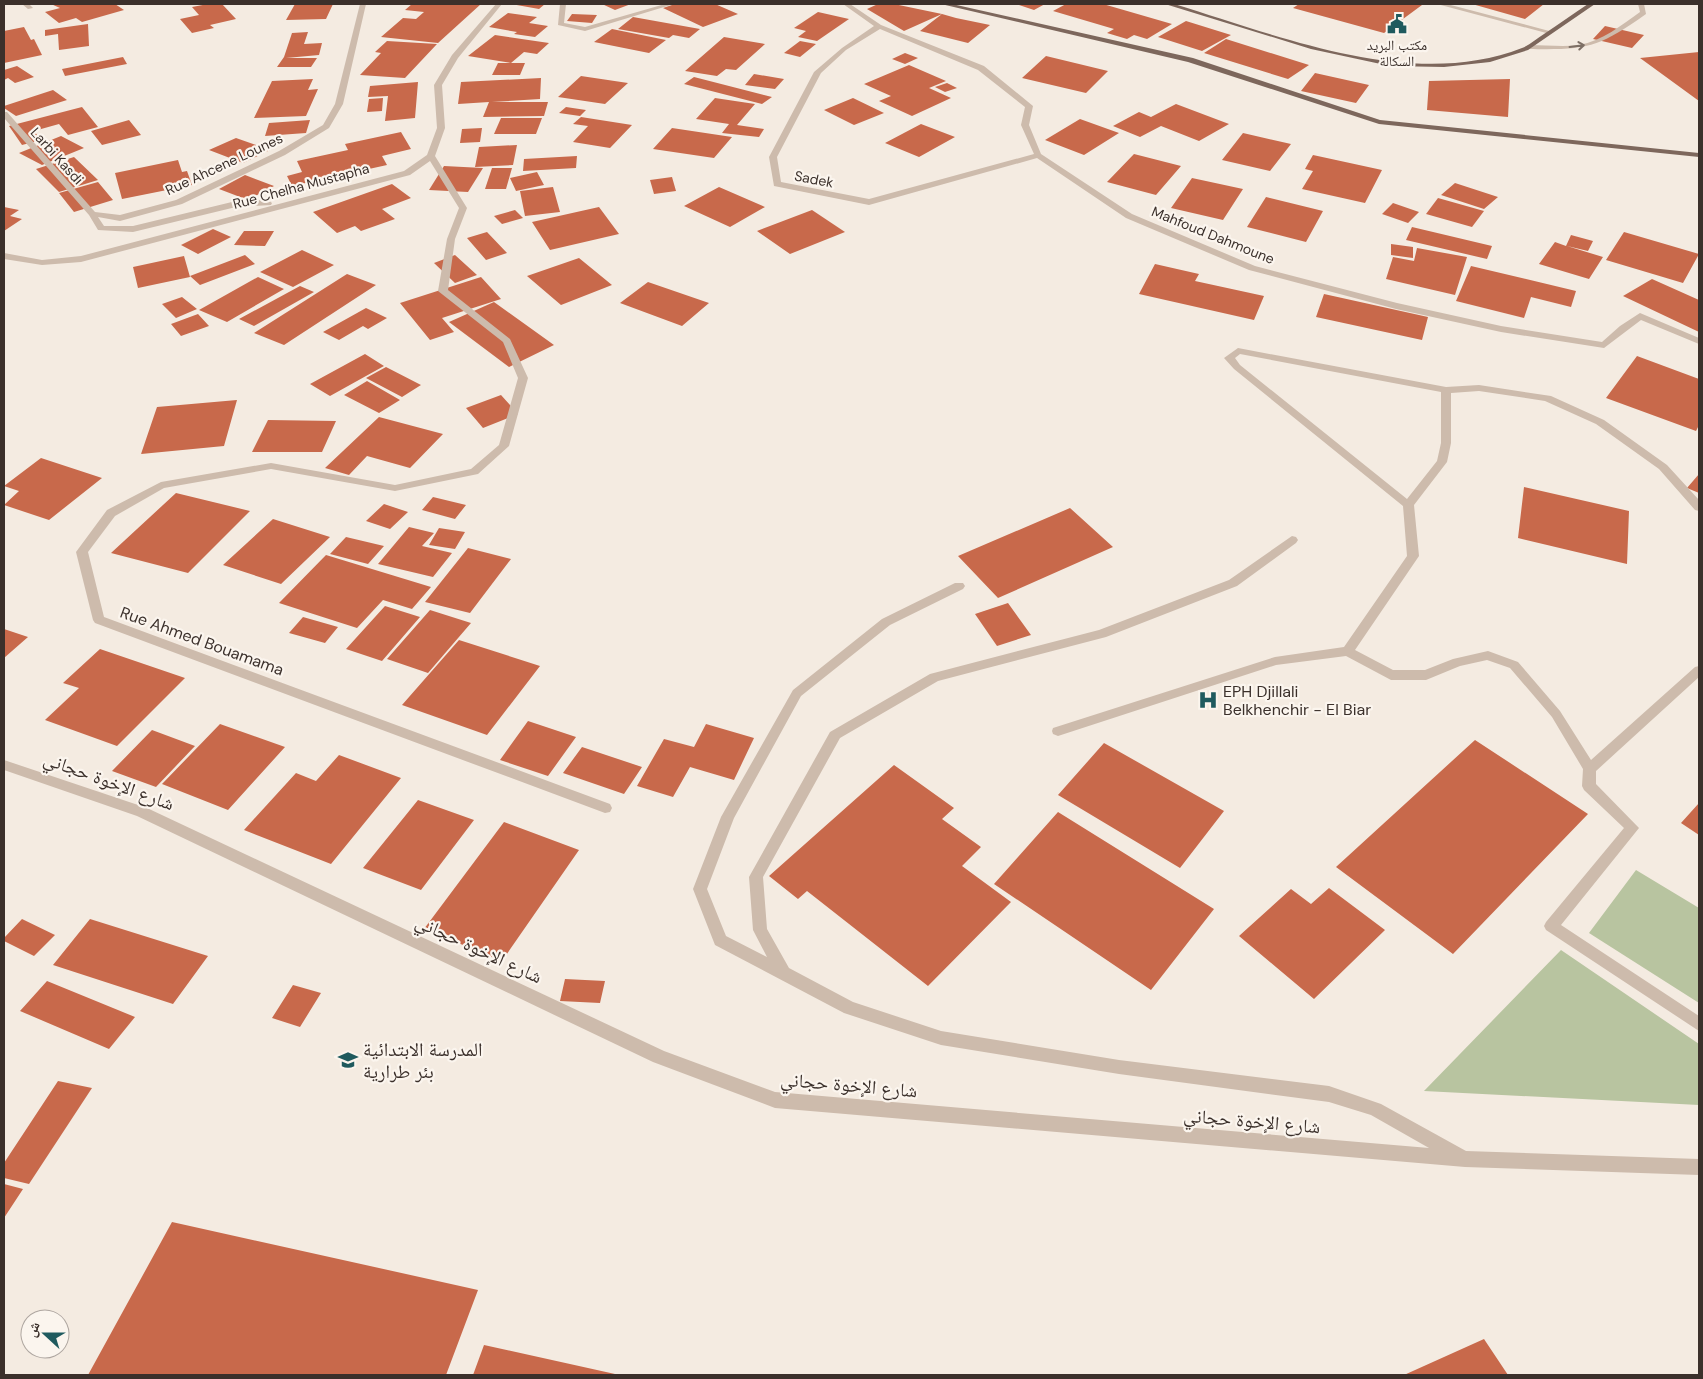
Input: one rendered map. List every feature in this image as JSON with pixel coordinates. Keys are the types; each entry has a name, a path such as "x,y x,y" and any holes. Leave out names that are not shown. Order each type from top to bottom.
{"main road":[{"path":"944,4 1190,60 1379,122 1699,155"},
{"path":"1168,4 1310,47 1390,64 1444,65 1490,60 1528,47 1592,4"}],"street":[{"name":"Rue Ahcene Lounes","path":"92,214 120,218 179,202 282,153 326,126 339,104 363,4"},
{"path":"431,156 441,128 438,85 455,57 498,4"},
{"path":"564,4 560,24 585,29 671,4"},
{"path":"846,4 878,26 981,68 1029,106 1025,124 1038,156"},
{"path":"1440,4 1550,32"},
{"path":"1528,47 1566,48 1592,44 1619,30 1644,13 1640,4"},
{"name":"Sadek","path":"878,26 844,49 818,72 773,156 777,184 869,202 1038,156"},
{"name":"Larbi Kasdi","path":"4,114 92,214"},
{"name":"Rue Chelha Mustapha","path":"4,256 24,262 56,263 81,259 406,173 431,156"},
{"name":"Rue Ahmed Bouamama","path":"431,156 463,208 451,239 443,291 507,341 523,378 504,446 474,472 395,488 271,466 161,485 111,513 82,552 91,591 100,620 604,808"},
{"name":"Mahfoud Dahmoune","path":"1038,156 1129,216 1252,268 1396,306 1501,329 1604,345 1640,316 1699,341"},
{"name":"Rue Ahcene Lounes","path":"92,214 101,228 133,229 236,204 292,202"},
{"path":"1408,506 1237,367 1229,358 1238,351 1446,390 1479,388 1547,398 1600,422 1663,467 1699,507"},
{"path":"1348,651 1413,556 1408,506 1442,462 1446,443 1446,390"},
{"path":"784,973 760,930 756,877 835,735 934,677 1102,634 1234,583 1292,540"},
{"path":"959,586 886,622 797,693 728,817 700,888 720,940 849,1008 941,1038 1118,1067 1329,1094 1375,1109 1465,1160"},
{"path":"1058,731 1275,661 1348,651 1391,675 1426,675 1457,662 1488,656 1514,665 1556,714 1590,769 1589,786 1632,828 1551,926 1699,1024"},
{"path":"1590,769 1699,670"},
{"name":"شارع الإخوة حجاني","path":"4,765 142,812 659,1057 775,1100 1465,1160 1699,1167"}],"green space":[{"path":"1636,870 1699,908 1699,1003 1589,933"},
{"path":"1561,950 1699,1044 1699,1105 1424,1091"}],"building":[{"path":"51,4 115,4 124,10 82,22 76,18 59,23 45,12 60,8"},
{"path":"222,4 236,19 210,25 214,28 192,33 180,19 199,15 192,7"},
{"path":"295,4 333,4 326,19 286,20"},
{"path":"412,4 481,4 438,43 381,37 403,18 416,19 424,12 405,10"},
{"path":"511,4 545,4 539,9"},
{"path":"602,4 631,4 615,10"},
{"path":"675,4 715,4 738,14 703,27 663,8"},
{"path":"878,4 894,4 942,14 904,31 867,9"},
{"path":"1016,4 1045,4 1034,10"},
{"path":"1066,4 1103,4 1172,24 1147,39 1134,35 1127,39 1107,33 1114,29 1053,11"},
{"path":"1299,4 1422,5 1384,33 1293,8"},
{"path":"1472,4 1544,4 1525,19"},
{"path":"818,12 849,19 817,41 798,37 806,31 794,28"},
{"path":"508,13 537,17 529,23 548,26 535,37 514,34 517,32 489,27"},
{"path":"572,14 597,15 592,23 567,21"},
{"path":"942,14 990,25 968,43 920,31"},
{"path":"633,17 700,29 689,38 673,35 669,38 618,29"},
{"path":"1186,21 1231,35 1202,51 1158,37"},
{"path":"88,24 89,46 59,50 58,34 45,36 45,30"},
{"path":"1605,26 1644,35 1632,48 1593,39"},
{"path":"24,27 31,40 34,39 42,55 4,63 4,31"},
{"path":"612,29 666,40 649,53 594,42"},
{"path":"308,32 304,44 322,43 319,55 286,58 317,58 311,67 277,67 284,57 292,33"},
{"path":"495,35 549,43 537,54 524,52 511,63 468,56"},
{"path":"724,37 765,44 736,70 726,69 717,76 685,71"},
{"path":"1226,39 1309,65 1288,79 1204,53"},
{"path":"387,41 437,44 405,78 360,75 381,53 375,52"},
{"path":"800,41 816,44 800,57 784,53"},
{"path":"1699,52 1699,101 1640,58"},
{"path":"905,53 918,58 905,64 892,59"},
{"path":"1046,56 1108,71 1086,93 1022,78"},
{"path":"123,57 127,64 65,76 62,69"},
{"path":"498,63 525,63 520,75 492,75"},
{"path":"909,65 946,81 929,88 951,98 912,116 879,101 891,96 864,84"},
{"path":"17,66 34,77 15,83 8,78 4,80 4,70"},
{"path":"1315,73 1369,85 1356,103 1301,91"},
{"path":"754,74 784,79 775,89 745,85"},
{"path":"581,76 628,83 605,104 558,97"},
{"path":"694,77 772,97 762,104 684,84"},
{"path":"541,78 540,99 492,102 548,102 544,116 483,117 489,102 458,104 461,82"},
{"path":"313,79 308,90 318,89 306,116 254,118 272,81"},
{"path":"1510,79 1508,117 1427,110 1429,81"},
{"path":"418,82 415,118 385,121 388,96 368,97 370,86"},
{"path":"947,83 957,88 945,92 935,87"},
{"path":"53,90 67,100 16,116 4,108 4,106"},
{"path":"383,98 382,111 367,112 369,99"},
{"path":"715,98 755,104 737,125 764,129 759,137 722,133 729,124 696,119"},
{"path":"853,98 884,113 854,125 824,110"},
{"path":"1176,104 1229,124 1199,141 1161,126 1140,137 1113,126 1139,112 1151,117"},
{"path":"82,107 98,127 68,135 59,124 34,131 41,140 22,145 9,126"},
{"path":"566,107 586,110 580,116 559,113"},
{"path":"581,117 632,125 610,148 573,142 588,126 573,124"},
{"path":"501,118 542,118 536,134 494,134"},
{"path":"1080,119 1119,133 1084,155 1045,140"},
{"path":"129,120 141,135 102,145 91,131"},
{"path":"310,120 306,133 265,136 269,123"},
{"path":"921,124 955,137 919,157 885,143"},
{"path":"482,128 480,142 460,143 462,129"},
{"path":"672,128 732,137 714,158 653,149"},
{"path":"401,132 411,149 382,156 387,165 292,186 287,176 302,172 297,161 348,150 345,144"},
{"path":"1243,133 1291,144 1270,171 1222,160"},
{"path":"61,136 84,148 42,165 19,153"},
{"path":"236,138 270,150 243,163 209,150"},
{"path":"517,145 513,165 475,167 479,147"},
{"path":"1134,154 1181,166 1156,195 1107,182"},
{"path":"1313,155 1382,170 1365,203 1302,189 1313,171 1305,169"},
{"path":"577,156 576,168 523,171 524,159"},
{"path":"74,157 98,180 59,192 36,169"},
{"path":"178,160 182,172 187,171 192,185 122,199 115,173"},
{"path":"444,166 483,168 468,192 429,190"},
{"path":"492,168 512,168 506,189 485,189"},
{"path":"537,172 544,185 516,191 510,178"},
{"path":"245,175 274,186 248,200 219,189"},
{"path":"672,177 676,191 654,194 650,180"},
{"path":"1192,178 1243,189 1223,220 1171,208"},
{"path":"98,182 113,200 74,212 59,193"},
{"path":"1455,183 1498,197 1484,209 1441,195"},
{"path":"392,184 411,198 382,209 395,219 361,231 355,226 337,233 313,212"},
{"path":"553,187 560,212 525,216 520,191"},
{"path":"719,187 765,207 730,227 684,206"},
{"path":"1266,197 1323,211 1306,242 1247,227"},
{"path":"1438,198 1484,211 1472,227 1426,214"},
{"path":"1393,203 1419,212 1408,223 1382,214"},
{"path":"4,207 19,210 10,216 22,219 4,231"},
{"path":"599,207 619,234 550,250 532,222"},
{"path":"515,210 523,218 502,224 494,216"},
{"path":"812,210 845,232 790,254 757,231"},
{"path":"1412,227 1492,246 1487,259 1406,240"},
{"path":"213,229 231,237 198,254 181,245"},
{"path":"244,231 274,231 265,246 234,245"},
{"path":"487,232 507,253 486,260 467,238"},
{"path":"1624,232 1699,254 1683,283 1606,260"},
{"path":"1571,235 1593,241 1588,251 1567,246 1603,257 1589,279 1539,264 1555,242 1566,246"},
{"path":"1391,244 1413,247 1413,258 1391,255"},
{"path":"1417,248 1467,257 1455,295 1386,279 1393,257 1414,261"},
{"path":"302,250 334,265 293,287 260,272"},
{"path":"245,255 255,264 200,285 190,276"},
{"path":"455,255 477,275 455,283 434,263"},
{"path":"184,256 190,277 138,288 133,267"},
{"path":"579,258 612,285 561,305 527,276"},
{"path":"1155,264 1199,274 1195,281 1264,296 1254,320 1139,294"},
{"path":"1471,266 1576,291 1571,307 1531,297 1524,318 1456,301"},
{"path":"347,274 376,285 284,345 254,333"},
{"path":"258,277 284,289 227,322 199,310"},
{"path":"481,277 501,299 442,318 454,332 430,340 400,303"},
{"path":"1652,279 1699,300 1699,332 1623,296"},
{"path":"648,282 709,303 682,326 620,303"},
{"path":"300,286 314,292 254,326 239,319"},
{"path":"1324,294 1428,317 1422,340 1316,317"},
{"path":"182,297 197,309 176,318 162,304"},
{"path":"494,302 554,345 509,367 449,322"},
{"path":"366,308 387,318 368,329 363,326 339,340 323,332"},
{"path":"198,314 209,326 181,336 171,324"},
{"path":"365,354 384,366 330,396 310,384"},
{"path":"1637,356 1699,379 1699,425 1696,431 1606,398"},
{"path":"386,367 421,385 402,397 366,378"},
{"path":"367,381 400,400 379,413 344,395"},
{"path":"501,395 518,414 483,428 466,408"},
{"path":"237,400 224,446 141,454 157,407"},
{"path":"379,417 443,434 410,468 367,456 349,475 325,468"},
{"path":"268,420 336,421 322,452 252,452"},
{"path":"41,458 102,478 49,520 4,505 19,491 4,486"},
{"path":"1699,474 1699,493 1687,488"},
{"path":"1524,487 1629,511 1627,564 1518,538"},
{"path":"176,493 250,511 188,573 111,553"},
{"path":"433,497 466,505 455,519 422,510"},
{"path":"384,504 408,512 390,529 366,521"},
{"path":"1070,508 1113,547 998,598 958,556"},
{"path":"273,519 330,537 281,584 223,565"},
{"path":"409,527 434,533 422,546 452,553 433,577 378,564"},
{"path":"439,528 465,532 455,549 429,545"},
{"path":"346,537 384,546 368,564 330,554"},
{"path":"468,548 511,559 470,613 425,602"},
{"path":"326,555 431,587 412,609 383,600 357,628 279,603"},
{"path":"1008,603 1031,635 997,646 975,614"},
{"path":"385,606 420,617 382,661 346,649"},
{"path":"430,610 471,623 428,673 387,659"},
{"path":"303,617 338,627 325,643 289,633"},
{"path":"4,629 28,637 4,658"},
{"path":"459,640 540,666 487,735 402,705"},
{"path":"100,649 185,678 117,746 45,720 79,688 63,683"},
{"path":"528,721 576,737 548,776 500,760"},
{"path":"220,724 285,747 228,810 162,784"},
{"path":"706,724 754,738 734,780 690,767 673,797 637,786 664,739 694,747"},
{"path":"152,730 195,746 156,787 112,771"},
{"path":"1475,740 1588,814 1453,954 1336,867"},
{"path":"1104,743 1224,811 1180,868 1058,795"},
{"path":"582,747 642,767 624,794 563,773"},
{"path":"339,755 401,778 331,864 244,830 296,773 316,781"},
{"path":"894,765 954,808 942,819 981,847 962,866 1011,902 928,986 807,891 798,899 769,876"},
{"path":"418,800 474,820 421,890 363,868"},
{"path":"1699,803 1699,835 1681,823"},
{"path":"1058,812 1214,909 1151,990 994,884"},
{"path":"504,822 579,850 502,961 424,929"},
{"path":"1329,888 1385,930 1314,999 1239,936 1291,889 1311,904"},
{"path":"22,919 55,935 34,956 4,941 4,938"},
{"path":"90,919 208,956 173,1004 53,965"},
{"path":"565,979 605,981 600,1003 560,1001"},
{"path":"47,981 135,1017 109,1049 20,1011"},
{"path":"293,985 321,993 300,1027 272,1018"},
{"path":"58,1081 92,1088 29,1184 4,1178 4,1163"},
{"path":"4,1184 23,1189 4,1218"},
{"path":"172,1222 478,1290 446,1375 88,1375"},
{"path":"1484,1339 1508,1375 1404,1375"},
{"path":"484,1345 615,1374 473,1375"}],"place":[{"name":"مكتب البريد السكالة","path":"1397,24"},
{"name":"EPH Djillali Belkhenchir - El Biar","path":"1208,700"},
{"name":"المدرسة الابتدائية بئر طرارية","path":"348,1060"}]}
